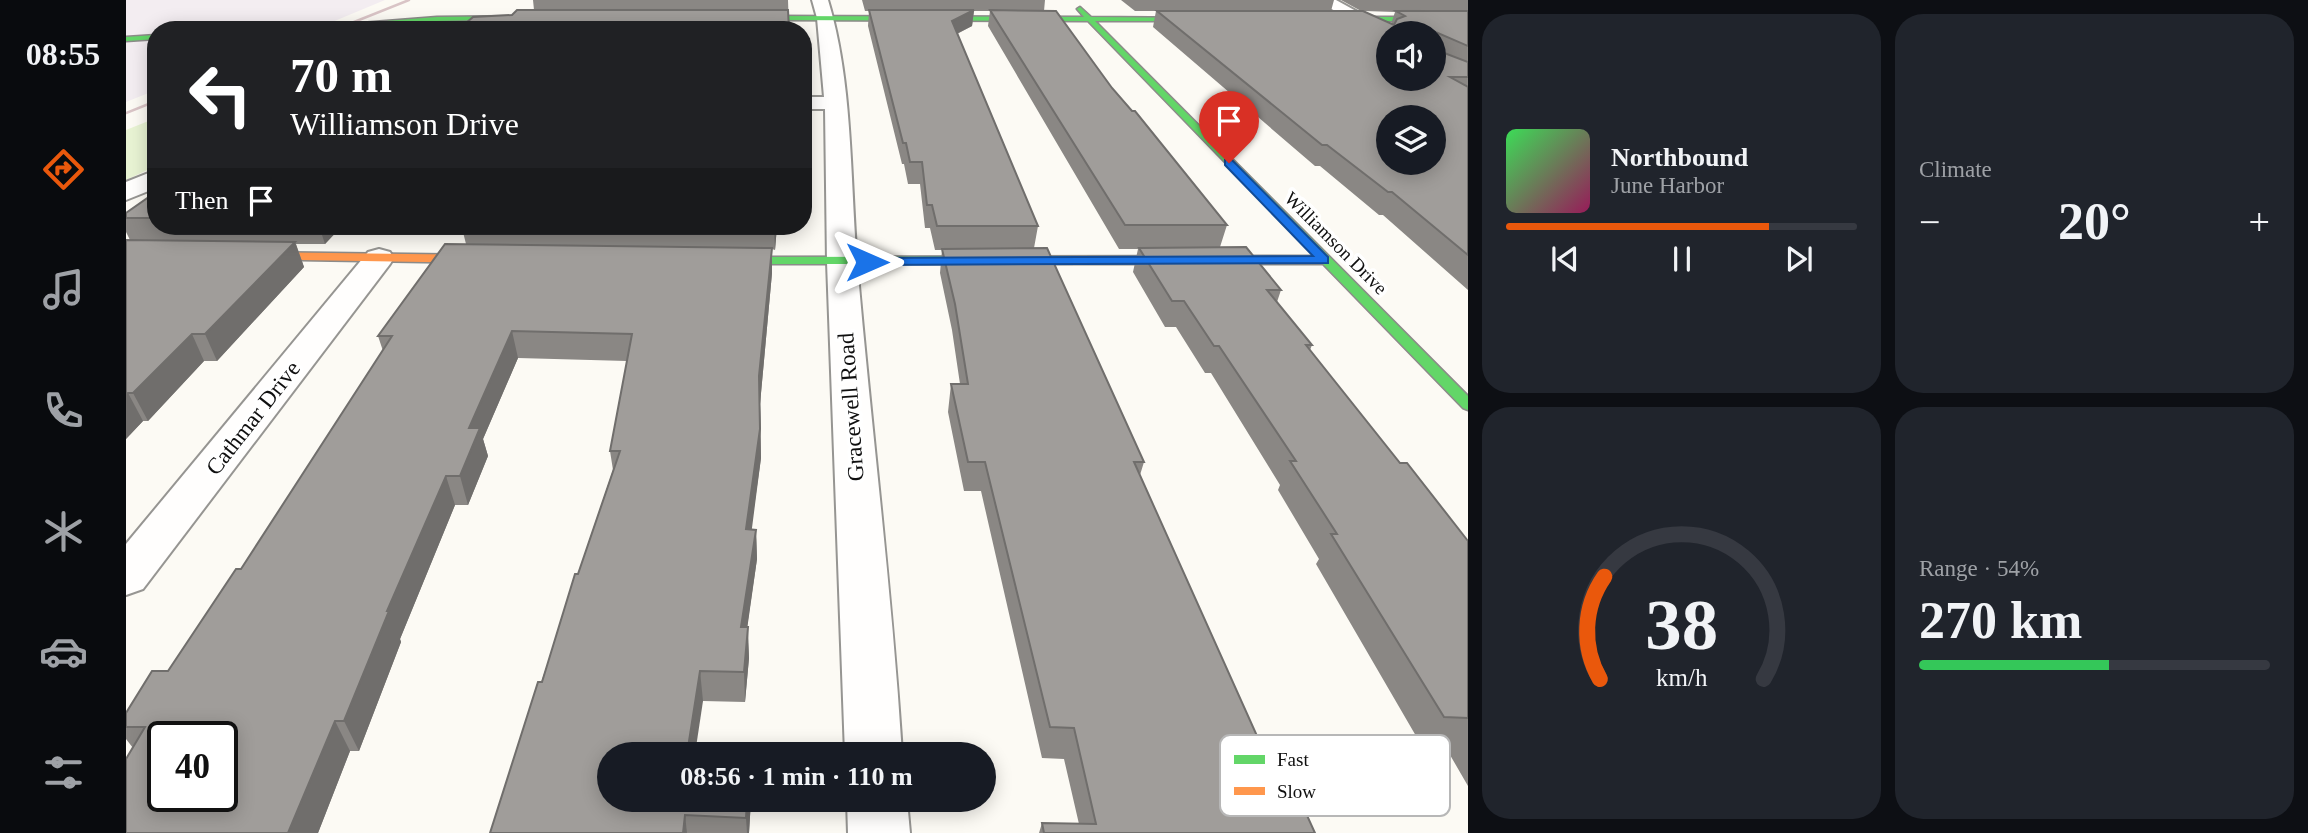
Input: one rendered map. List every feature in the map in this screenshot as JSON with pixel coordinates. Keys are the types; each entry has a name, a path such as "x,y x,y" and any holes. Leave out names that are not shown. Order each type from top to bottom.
{"street":[{"name":"Williamson Drive","path":"1072,0 1323,260 1468,405"},
{"path":"1324,0 1376,27"},
{"path":"715,18 822,9 1088,19 1223,19"},
{"name":"Gracewell Road","path":"822,9 835,103 842,262 873,742"},
{"path":"408,21 538,18"},
{"path":"1319,19 1468,19"},
{"path":"126,39 147,38"},
{"path":"812,103 835,103"},
{"path":"126,192 147,182"},
{"path":"233,255 499,259"},
{"name":"Cathmar Drive","path":"126,577 379,258"},
{"path":"705,261 1323,260"},
{"path":"878,812 879,833"}],"shaded area":[{"path":"126,0 385,0 335,21 147,21 147,94 126,102"}],"green space":[{"path":"147,122 147,170 126,180 126,130"}],"building":[{"path":"517,10 788,10 789,21 468,21 473,17 512,15"},
{"path":"869,10 974,10 952,21 1038,226 937,226 932,205 927,205 922,162 910,162 906,143 903,143"},
{"path":"990,10 1056,11 1112,88 1132,111 1135,111 1227,225 1125,225"},
{"path":"1157,11 1363,11 1385,21 1376,21 1376,91 1446,91 1446,54 1468,62 1468,77 1450,77 1468,87 1468,255 1392,192 1388,192 1327,145 1322,145"},
{"path":"1396,11 1468,11 1468,46 1446,36 1446,21 1396,21 1405,16"},
{"path":"147,198 147,218 126,218 126,213"},
{"path":"126,240 295,242 205,334 192,334 133,393 126,395"},
{"path":"445,244 772,248 759,376 760,429 746,529 756,530 741,627 748,627 744,672 700,671 689,742 597,742 597,812 746,812 746,818 685,815 683,833 490,833 538,682 542,682 575,574 578,574 620,451 610,451 632,334 512,331 469,428 480,428 460,476 446,476 387,611 344,721 335,721 288,833 126,833 126,759 145,727 126,727 126,713 152,671 168,671 236,569 241,569 392,336 378,336"},
{"path":"1246,247 1281,290 1267,290 1312,345 1306,345 1400,463 1407,463 1468,541 1468,718 1444,717 1331,534 1337,534 1290,461 1296,461 1219,346 1214,346 1184,301 1172,301 1139,248"},
{"path":"1047,248 1144,462 1134,462 1257,735 1220,735 1220,816 1307,816 1315,833 1044,833 1042,823 1096,824 1074,728 1050,727 985,462 968,462 951,384 968,384 955,304 942,249"}],"railway":[{"path":"356,21 409,0"},
{"path":"126,113 147,105"}],"traffic: fast":[{"path":"1080,9 1468,405"},
{"path":"408,21 524,18"},
{"path":"735,18 1207,19"},
{"path":"1330,19 1468,19"},
{"path":"126,39 147,38"},
{"path":"720,261 1323,260"}],"traffic: slow":[{"path":"247,256 485,259"}],"route":[{"path":"867,262 1323,260 1229,163"}]}
